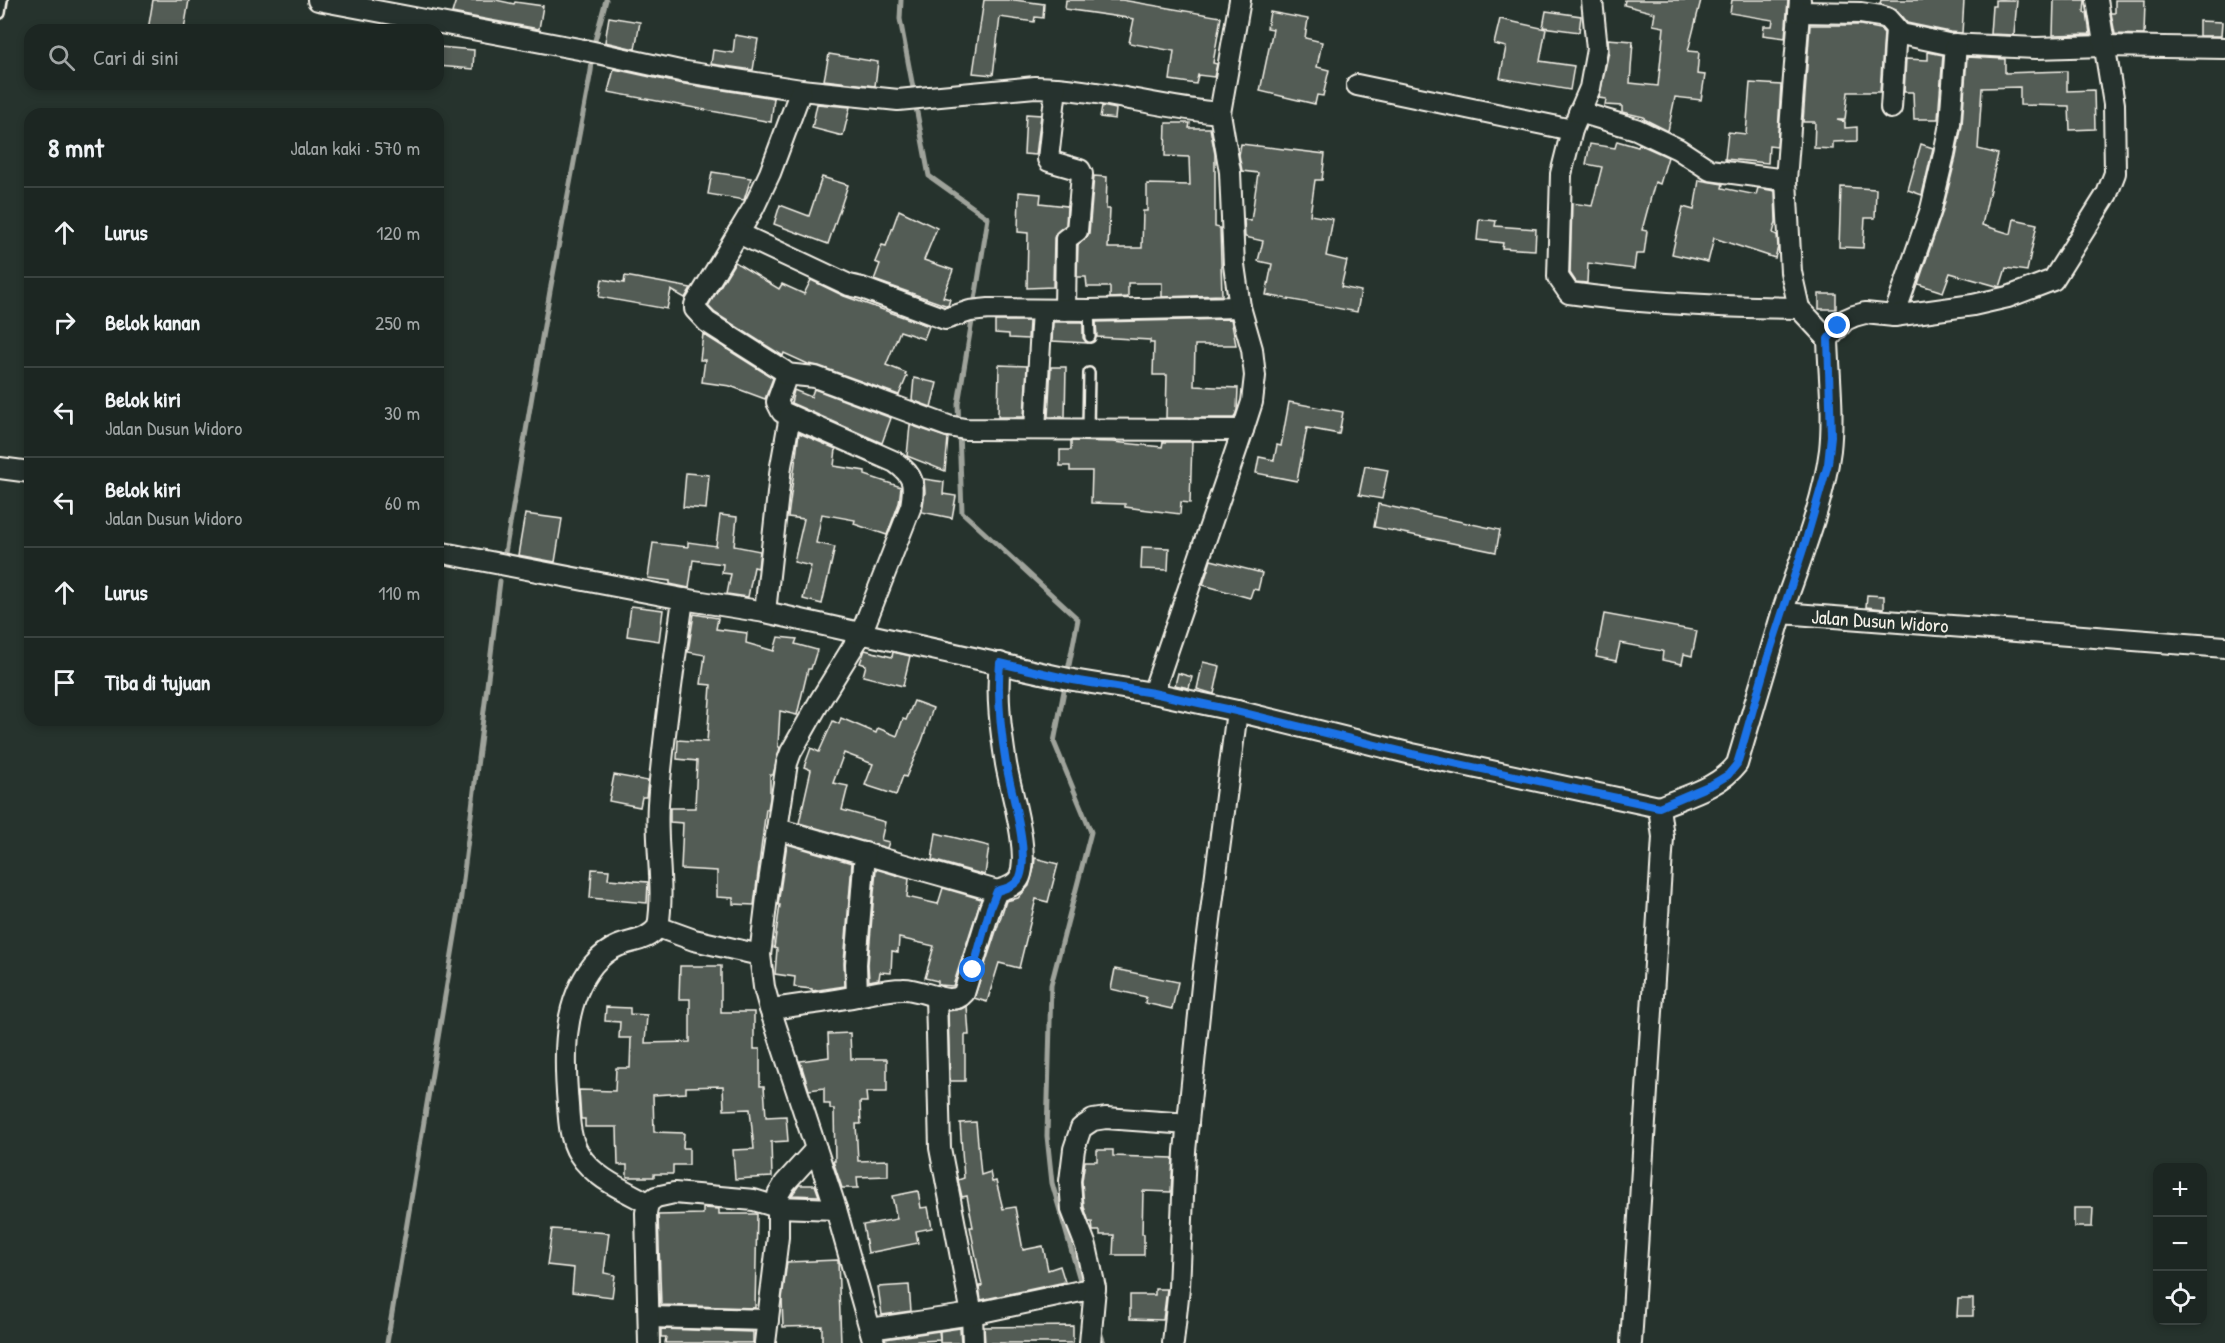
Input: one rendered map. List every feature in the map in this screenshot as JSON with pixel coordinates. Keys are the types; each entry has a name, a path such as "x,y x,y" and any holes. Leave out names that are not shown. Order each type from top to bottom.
{"street":[{"path":"318,0 584,50 680,71 801,90 898,100 1035,87 1056,88 1220,114"},
{"path":"1153,693 1252,402 1255,376 1252,349 1240,307 1234,265 1230,172 1220,114 1240,0"},
{"path":"1592,0 1597,49 1590,88 1576,121 1561,174 1558,277 1569,293 1706,306 1799,308"},
{"path":"1828,339 1845,320 1854,316 1866,313 1894,316 1985,302 2029,290 2053,280 2107,194 2115,173 2114,104 2097,0"},
{"path":"444,553 683,599 765,612 1073,680 1153,693 1412,754 1659,807 1713,784 1728,775 1737,764 1828,464 1831,436 1828,339 1799,308 1791,272 1786,180 1800,6 1880,16 1887,18 1900,34 1956,44 2036,48 2104,46 2225,48"},
{"path":"1891,108 1896,28"},
{"path":"1894,316 1931,209 1944,154 1950,124 1956,44"},
{"path":"1357,85 1636,129 1678,149 1710,170 1786,180"},
{"path":"1056,88 1047,159 1080,170 1082,174 1077,231 1066,239 1065,310"},
{"path":"801,90 770,173 754,207 695,305 695,309 707,322 752,349 785,374 815,377 956,428 1243,430"},
{"path":"738,233 849,285 944,319 951,319 975,310 1240,307"},
{"path":"1035,429 1042,310"},
{"path":"785,374 777,402 782,412 895,462 909,474 913,484 910,506 861,634 791,752 777,829 760,955 770,1009 836,1209 872,1336 1095,1288"},
{"path":"765,612 781,466 790,416"},
{"path":"0,468 24,471"},
{"path":"648,1203 601,1177 585,1164 575,1148 569,1125 566,1057 568,1032 576,995 592,966 617,946 645,938 658,927 662,886 658,806 683,599"},
{"name":"Jalan Dusun Widoro","path":"1782,613 2225,646"},
{"path":"777,829 997,891 1013,885 1019,880 1022,851 1006,761 999,689 1000,663"},
{"path":"1173,1343 1179,1288 1185,1151 1204,966 1236,711"},
{"path":"1631,1343 1664,837 1659,807"},
{"path":"857,996 855,964 865,852"},
{"path":"770,1009 884,990 921,990 945,1000 962,996 973,970 997,891"},
{"path":"658,927 694,940 760,955"},
{"path":"936,996 940,1148 972,1314 973,1343"},
{"path":"1090,1343 1095,1288 1086,1246 1072,1210 1070,1181 1074,1149 1081,1128 1093,1120 1106,1118 1188,1124"},
{"path":"765,1343 778,1237 778,1195 785,1183 816,1149"},
{"path":"650,1343 646,1213 648,1203 656,1197 674,1193 754,1200 777,1207 836,1209"},
{"path":"649,1317 768,1320"}],"lane":[{"path":"0,13 2,0"},
{"path":"1089,310 1090,337"},
{"path":"1088,429 1089,373"}],"building":[{"path":"153,0 189,0 185,24 149,24"},
{"path":"456,0 496,0 543,6 539,29 452,13"},
{"path":"984,0 1015,0 1044,4 1043,18 1035,17 1034,22 1000,17 993,75 973,73"},
{"path":"1066,0 1122,0 1221,17 1213,63 1217,64 1214,77 1198,75 1196,84 1170,80 1174,51 1129,43 1134,19 1065,9"},
{"path":"1625,0 1701,0 1688,51 1699,52 1697,74 1705,75 1701,100 1675,97 1668,131 1644,117 1622,112 1622,106 1605,105 1606,99 1599,98 1609,51 1608,39 1633,41 1630,83 1658,86 1664,27 1653,25 1655,13 1624,5"},
{"path":"1732,0 1788,0 1785,38 1763,35 1764,26 1772,26 1773,20 1730,13"},
{"path":"1881,0 1964,0 1962,33 1907,23 1896,10 1880,4"},
{"path":"1995,0 2017,0 2014,35 1990,34 1992,6 1995,6"},
{"path":"2054,0 2085,0 2084,13 2087,13 2090,34 2053,35"},
{"path":"2115,0 2145,0 2144,35 2115,34 2111,13 2115,13"},
{"path":"1546,11 1581,16 1579,32 1543,27"},
{"path":"1270,12 1308,19 1305,38 1322,42 1317,67 1329,70 1323,96 1317,95 1315,104 1260,91 1273,29 1267,28"},
{"path":"609,17 640,22 635,49 605,42"},
{"path":"1500,19 1546,29 1540,61 1574,66 1570,90 1500,78 1506,47 1494,44"},
{"path":"2199,21 2222,22 2221,36 2199,36"},
{"path":"1810,25 1860,25 1880,29 1884,33 1880,92 1848,92 1845,120 1837,120 1845,122 1845,128 1857,127 1857,141 1833,142 1833,149 1814,148 1815,122 1803,122"},
{"path":"735,35 758,39 753,70 711,64 713,50 733,53"},
{"path":"444,47 474,50 473,69 444,67"},
{"path":"1928,52 1943,55 1938,119 1914,119 1913,92 1904,92 1906,59 1928,60"},
{"path":"829,54 878,62 875,86 824,80"},
{"path":"1967,57 2005,59 2005,73 2067,71 2067,91 2094,90 2095,129 2070,130 2069,106 2020,105 2020,87 1982,88 1978,149 1998,154 1982,225 2011,234 2014,219 2037,224 2027,271 2006,268 2000,287 1950,273 1943,292 1918,284 1942,213 1956,157 1962,125"},
{"path":"614,69 678,83 774,98 771,122 608,92"},
{"path":"1750,83 1781,85 1777,147 1769,146 1768,163 1725,159 1728,132 1746,134"},
{"path":"817,104 850,107 843,136 812,128"},
{"path":"1102,106 1116,109 1115,119 1100,117"},
{"path":"1026,114 1041,115 1036,155 1024,154"},
{"path":"1166,123 1190,123 1189,128 1210,128 1215,154 1215,227 1220,228 1222,295 1162,297 1162,283 1128,283 1128,297 1110,298 1110,287 1087,287 1086,277 1077,277 1078,245 1089,233 1094,176 1107,177 1106,209 1110,209 1108,248 1142,248 1143,211 1147,211 1147,184 1190,185 1189,157 1165,156"},
{"path":"1617,141 1638,147 1639,144 1668,157 1660,184 1655,182 1642,230 1647,231 1644,254 1636,254 1634,269 1588,263 1587,283 1576,282 1570,273 1572,203 1592,206 1602,167 1586,164 1590,144 1615,148"},
{"path":"1241,144 1325,154 1322,180 1315,180 1310,215 1333,219 1326,256 1347,261 1341,287 1361,291 1357,312 1266,295 1272,264 1258,261 1263,241 1245,237 1244,219 1251,221 1258,173 1242,171 1239,155"},
{"path":"1921,144 1933,148 1922,195 1908,190"},
{"path":"712,172 751,178 744,200 708,194"},
{"path":"822,177 848,185 828,244 774,224 780,205 809,216"},
{"path":"1699,180 1723,184 1722,188 1756,195 1758,188 1775,191 1776,222 1773,233 1777,235 1778,247 1775,258 1714,238 1708,262 1672,254 1683,207 1694,210"},
{"path":"1841,187 1876,189 1875,218 1865,218 1863,248 1839,247"},
{"path":"1019,192 1041,194 1040,203 1067,206 1066,225 1056,233 1054,238 1053,287 1027,288 1028,233 1018,232"},
{"path":"899,210 937,228 924,260 953,270 943,297 950,299 948,306 874,280 880,264 875,262 882,245 886,246"},
{"path":"1479,219 1496,221 1495,226 1536,229 1535,250 1502,248 1503,243 1477,240"},
{"path":"735,262 779,289 782,284 804,294 811,280 844,296 929,326 924,339 900,331 886,365 906,373 907,376 899,395 808,364 784,353 783,356 715,313 708,306"},
{"path":"625,276 691,288 685,298 671,290 667,309 599,297 602,279 624,283"},
{"path":"1819,294 1836,294 1836,309 1819,309"},
{"path":"1231,319 1236,345 1195,345 1194,386 1238,388 1237,410 1234,418 1166,418 1167,375 1153,375 1154,343 1150,343 1150,340 1097,337 1096,322"},
{"path":"995,321 1029,321 1028,339 1009,338 1009,334 995,333"},
{"path":"1053,322 1083,322 1083,338 1087,343 1052,341"},
{"path":"703,334 773,378 765,399 730,386 702,382 705,360 700,360"},
{"path":"999,365 1027,366 1024,417 998,417"},
{"path":"1051,367 1066,367 1065,417 1048,417"},
{"path":"914,378 937,383 931,407 912,400"},
{"path":"814,389 891,418 882,443 791,403 794,390 811,397"},
{"path":"1289,402 1343,412 1339,434 1307,428 1297,481 1256,473 1259,457 1274,460 1277,445 1281,446"},
{"path":"910,425 948,438 945,471 907,456"},
{"path":"799,433 836,449 834,466 865,471 865,475 901,487 899,503 887,535 854,524 855,520 822,514 816,543 835,547 822,604 803,599 811,566 794,562 804,519 788,517"},
{"path":"1071,441 1162,447 1163,442 1192,442 1190,503 1181,502 1180,514 1125,507 1125,504 1091,503 1092,471 1070,471 1070,466 1060,466 1060,450 1071,450"},
{"path":"1365,466 1388,470 1382,499 1359,495"},
{"path":"686,473 709,475 706,509 683,507"},
{"path":"924,479 944,482 943,494 956,496 952,518 922,512"},
{"path":"1378,504 1500,530 1496,552 1374,527"},
{"path":"525,514 562,519 555,562 518,555"},
{"path":"720,515 737,517 734,546 760,551 758,568 754,567 748,597 727,594 731,574 722,573 723,564 693,560 689,588 670,584 670,581 648,578 653,543 688,547 688,542 716,546"},
{"path":"1142,547 1169,548 1168,570 1141,569"},
{"path":"1211,560 1262,573 1258,590 1253,589 1250,598 1203,585"},
{"path":"1867,595 1884,596 1884,609 1866,607"},
{"path":"631,606 663,610 659,641 627,636"},
{"path":"694,614 718,618 716,629 747,633 746,643 774,651 778,637 797,639 795,644 817,650 811,669 808,669 797,715 780,711 778,746 780,748 773,775 770,775 770,798 768,809 766,809 754,905 733,904 733,898 717,897 717,871 681,869 683,823 670,822 670,808 695,808 697,761 677,759 678,740 707,742 711,685 701,684 705,655 688,652"},
{"path":"1604,614 1697,631 1692,656 1684,654 1682,664 1662,660 1663,651 1620,643 1616,661 1596,657"},
{"path":"865,650 892,657 893,652 910,656 903,686 863,676 866,665 860,663"},
{"path":"1203,662 1220,666 1214,694 1197,689"},
{"path":"1178,673 1192,677 1189,688 1175,685"},
{"path":"914,701 933,708 922,741 906,777 903,776 896,795 865,785 873,764 844,753 833,783 848,786 842,810 885,822 881,840 889,842 887,848 799,823 811,770 804,767 811,748 819,752 833,721 839,724 841,718 876,733 878,728 897,736 903,719 906,720"},
{"path":"614,775 648,781 646,797 642,797 640,807 609,801"},
{"path":"936,833 989,846 985,875 932,860"},
{"path":"787,844 852,863 844,963 845,986 812,991 812,989 794,987 795,977 775,974 777,949 774,948"},
{"path":"1035,858 1058,864 1048,902 1036,899 1019,968 999,963 987,1002 974,998 1006,901 1018,898 1029,886"},
{"path":"592,869 609,870 608,879 648,882 647,903 590,898"},
{"path":"876,869 909,879 907,897 938,904 943,888 981,899 953,986 938,985 938,981 925,978 934,946 899,938 898,952 892,951 891,973 880,972 879,979 869,981 868,964"},
{"path":"680,966 721,966 721,1012 754,1012 754,1049 760,1049 760,1086 764,1086 766,1117 786,1116 788,1141 771,1142 772,1177 735,1179 733,1150 754,1149 750,1109 724,1110 723,1086 686,1087 686,1093 653,1095 654,1132 684,1133 683,1148 689,1148 689,1165 673,1165 673,1174 627,1177 627,1165 618,1165 617,1127 585,1127 585,1119 581,1119 579,1090 615,1091 616,1068 630,1068 631,1038 619,1038 620,1022 605,1021 606,1007 630,1008 630,1014 647,1015 645,1043 690,1042 690,999 679,999"},
{"path":"1115,969 1178,982 1172,1009 1145,1003 1146,997 1111,989"},
{"path":"967,1006 969,1035 965,1035 965,1081 950,1081 948,1011"},
{"path":"850,1033 851,1059 887,1059 887,1092 866,1092 867,1102 860,1102 861,1124 856,1124 858,1161 888,1160 888,1176 857,1177 858,1188 842,1188 833,1161 835,1161 834,1109 830,1109 830,1104 824,1104 824,1088 809,1090 800,1061 829,1057 828,1034"},
{"path":"976,1122 981,1175 990,1172 992,1182 996,1181 1003,1209 1015,1207 1023,1250 1043,1246 1048,1270 1060,1266 1065,1282 981,1300 979,1286 982,1286 970,1227 973,1227 967,1196 962,1197 958,1180 964,1178 960,1123"},
{"path":"1097,1150 1113,1150 1113,1156 1173,1158 1171,1192 1143,1191 1144,1255 1113,1255 1114,1235 1100,1235 1100,1231 1093,1231 1092,1222 1089,1222 1084,1207 1082,1181 1085,1161 1097,1161"},
{"path":"799,1185 815,1185 819,1196 792,1195"},
{"path":"918,1191 921,1208 928,1207 932,1228 916,1231 918,1243 868,1253 863,1225 897,1219 892,1196"},
{"path":"703,1208 719,1209 719,1214 757,1214 755,1308 661,1305 658,1215 703,1214"},
{"path":"2074,1208 2093,1208 2092,1227 2074,1227"},
{"path":"552,1229 609,1233 604,1273 615,1275 612,1297 572,1292 574,1268 547,1265"},
{"path":"838,1260 841,1343 822,1343 822,1326 783,1327 782,1299 787,1262"},
{"path":"909,1285 911,1311 882,1315 878,1287"},
{"path":"1155,1289 1167,1289 1163,1320 1130,1319 1130,1295 1155,1295"},
{"path":"1958,1299 1973,1299 1973,1316 1957,1316"},
{"path":"1073,1326 1073,1343 985,1343 984,1327"},
{"path":"960,1328 961,1343 940,1343 940,1331"},
{"path":"661,1329 753,1332 753,1343 665,1343 666,1337 661,1337"},
{"path":"939,1331 940,1340 886,1343 885,1339"}],"waterway":[{"path":"505,553 594,44 606,0"},
{"path":"901,0 900,19 914,93"},
{"path":"915,102 929,176 988,218 974,306"},
{"path":"973,315 958,404 962,512 1078,619 1054,742 1091,832 1051,985 1047,1136 1052,1183 1082,1287"},
{"path":"387,1343 459,912 500,581"},
{"path":"1099,1329 1104,1343"}],"route":[{"path":"973,970 997,891 1019,880 1022,865 1017,818 1006,761 999,689 1000,663 1073,680 1153,693 1236,711 1412,754 1659,807 1713,784 1728,775 1737,764 1828,464 1831,436 1828,339 1838,326"}]}
